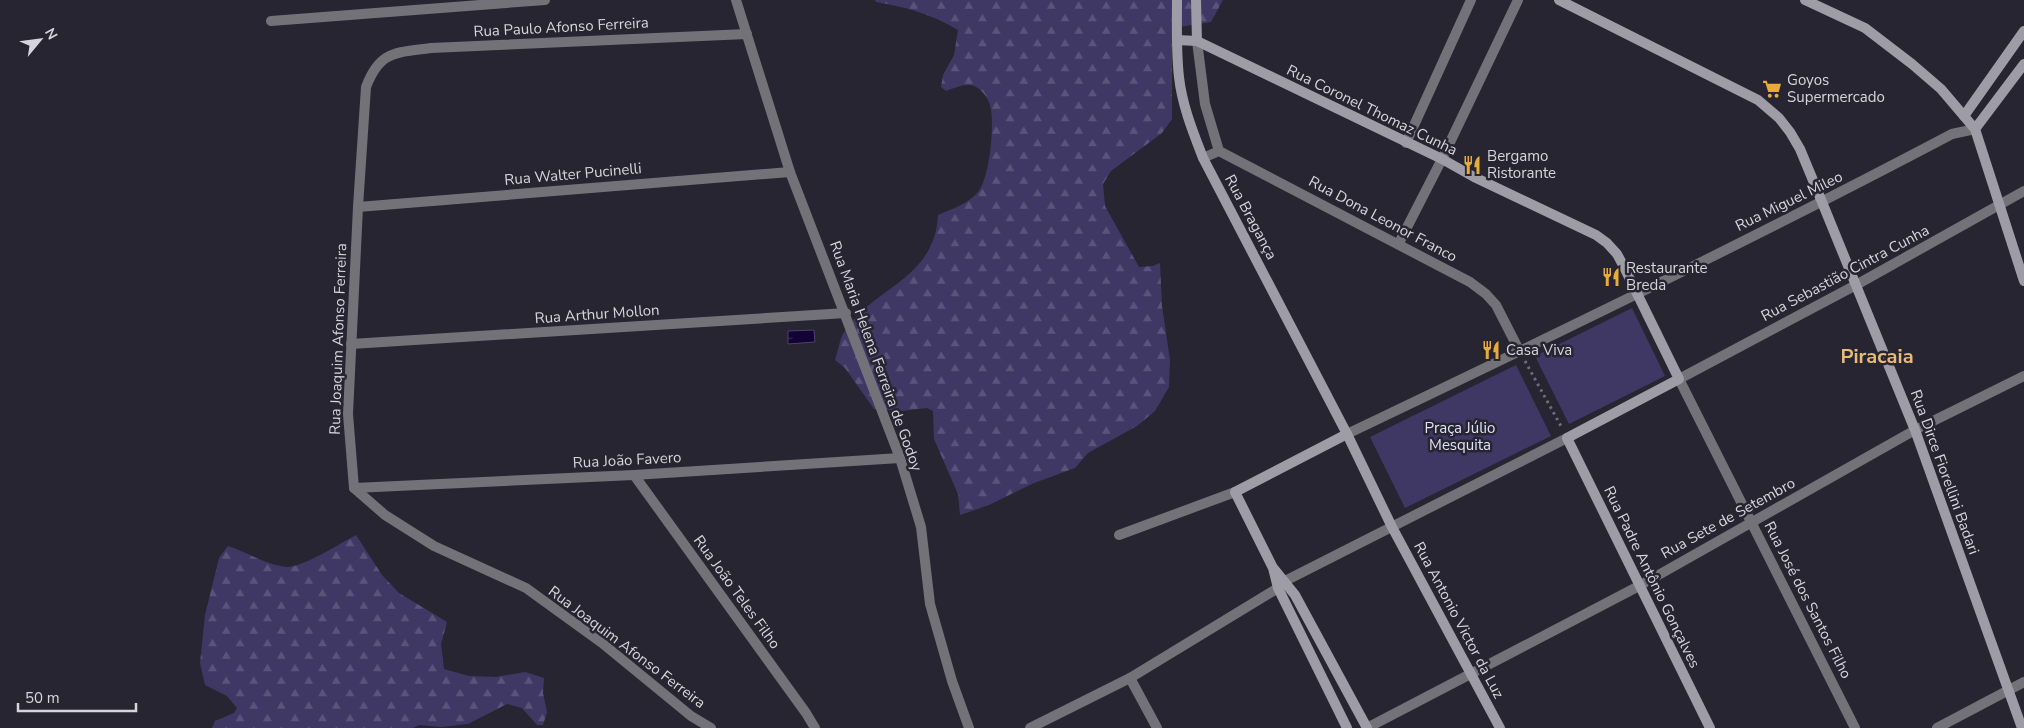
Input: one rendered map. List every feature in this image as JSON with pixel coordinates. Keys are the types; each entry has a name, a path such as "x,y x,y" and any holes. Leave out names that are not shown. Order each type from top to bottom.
{"street":[{"path":"271,21 545,0"},
{"name":"Rua Maria Helena Ferreira de Godoy","path":"736,0 790,172 846,313 900,458 921,527 930,604 952,681 969,728"},
{"name":"Rua Bragança","path":"1177,0 1179,78 1187,112 1203,158 1347,434"},
{"path":"1196,0 1197,41 1205,104 1220,151 1203,158"},
{"path":"1406,143 1471,0"},
{"path":"1399,244 1518,0"},
{"name":"Rua Dirce Fiorellini Badari","path":"1559,0 1758,100 1779,118 1790,132 1822,202 1915,430 2022,728"},
{"path":"1805,0 1865,28 1941,89 1975,129 2024,281"},
{"path":"1964,116 2024,31"},
{"name":"Rua Paulo Afonso Ferreira","path":"379,62 388,56 399,53 431,48 747,34"},
{"name":"Rua Coronel Thomaz Cunha","path":"1177,40 1197,41 1596,235 1617,254 1638,292 1679,379"},
{"name":"Rua Joaquim Afonso Ferreira","path":"379,62 372,72 366,87 358,207 348,414 354,488 384,515 434,546 526,588 602,643 691,716 711,728"},
{"path":"1975,129 2024,64"},
{"name":"Rua Miguel Mileo","path":"1952,134 1964,116"},
{"name":"Rua Miguel Mileo","path":"1520,352 1822,202 1952,134 1975,129"},
{"name":"Rua Dona Leonor Franco","path":"1220,151 1470,282 1486,294 1496,305 1520,352"},
{"name":"Rua Walter Pucinelli","path":"358,207 790,172"},
{"name":"Rua Sebastião Cintra Cunha","path":"1679,379 1856,285 2024,191"},
{"name":"Rua Arthur Mollon","path":"351,344 846,313"},
{"path":"1119,535 1235,492 1347,434 1520,352"},
{"name":"Rua Sete de Setembro","path":"1367,728 1639,586 1915,430 2024,376"},
{"path":"1030,728 1130,678 1282,584 1679,379"},
{"name":"Rua José dos Santos Filho","path":"1679,379 1855,728"},
{"path":"1347,434 1392,526"},
{"name":"Rua Padre Antônio Gonçalves","path":"1567,438 1710,728"},
{"name":"Rua João Favero","path":"354,488 634,475 900,458"},
{"name":"Rua João Teles Filho","path":"634,475 815,728"},
{"path":"1235,492 1282,584 1346,728"},
{"name":"Rua Antonio Victor da Luz","path":"1392,526 1500,728"},
{"path":"1282,584 1295,594 1367,728"},
{"path":"1130,678 1157,728"},
{"path":"1937,728 2024,682"}],"path":[{"path":"1520,352 1567,438"}],"green space":[{"path":"875,0 1223,0 1211,22 1179,27 1172,33 1172,119 1162,133 1111,171 1103,184 1105,206 1139,267 1153,266 1160,263 1162,306 1170,360 1169,387 1155,411 1137,426 1088,453 1075,468 1034,483 989,505 960,515 958,494 934,439 933,411 927,408 901,411 874,409 845,368 835,360 840,340 855,318 900,282 926,255 934,237 938,215 965,203 978,192 986,175 992,136 989,102 978,88 969,85 946,91 941,87 943,75 954,55 958,30 928,15 876,2"},
{"path":"1632,308 1665,376 1569,424 1535,356"},
{"name":"Praça Júlio Mesquita","path":"1516,365 1551,436 1405,508 1370,437"},
{"path":"356,535 382,575 399,593 447,622 441,644 444,669 469,676 496,677 525,672 544,678 543,693 547,712 543,725 537,725 522,708 507,704 468,724 441,727 419,725 413,728 212,728 215,721 234,713 237,708 227,696 205,685 200,663 205,615 219,558 228,546 271,564 286,567 293,566 302,564"}],"water":[{"path":"814,330 815,342 788,344 788,331"}],"place":[{"name":"Goyos Supermercado","path":"1772,89"},
{"name":"Bergamo Ristorante","path":"1472,165"},
{"name":"Restaurante Breda","path":"1611,277"},
{"name":"Casa Viva","path":"1491,350"}],"district":[{"name":"Piracaia","path":"1877,356"}]}
